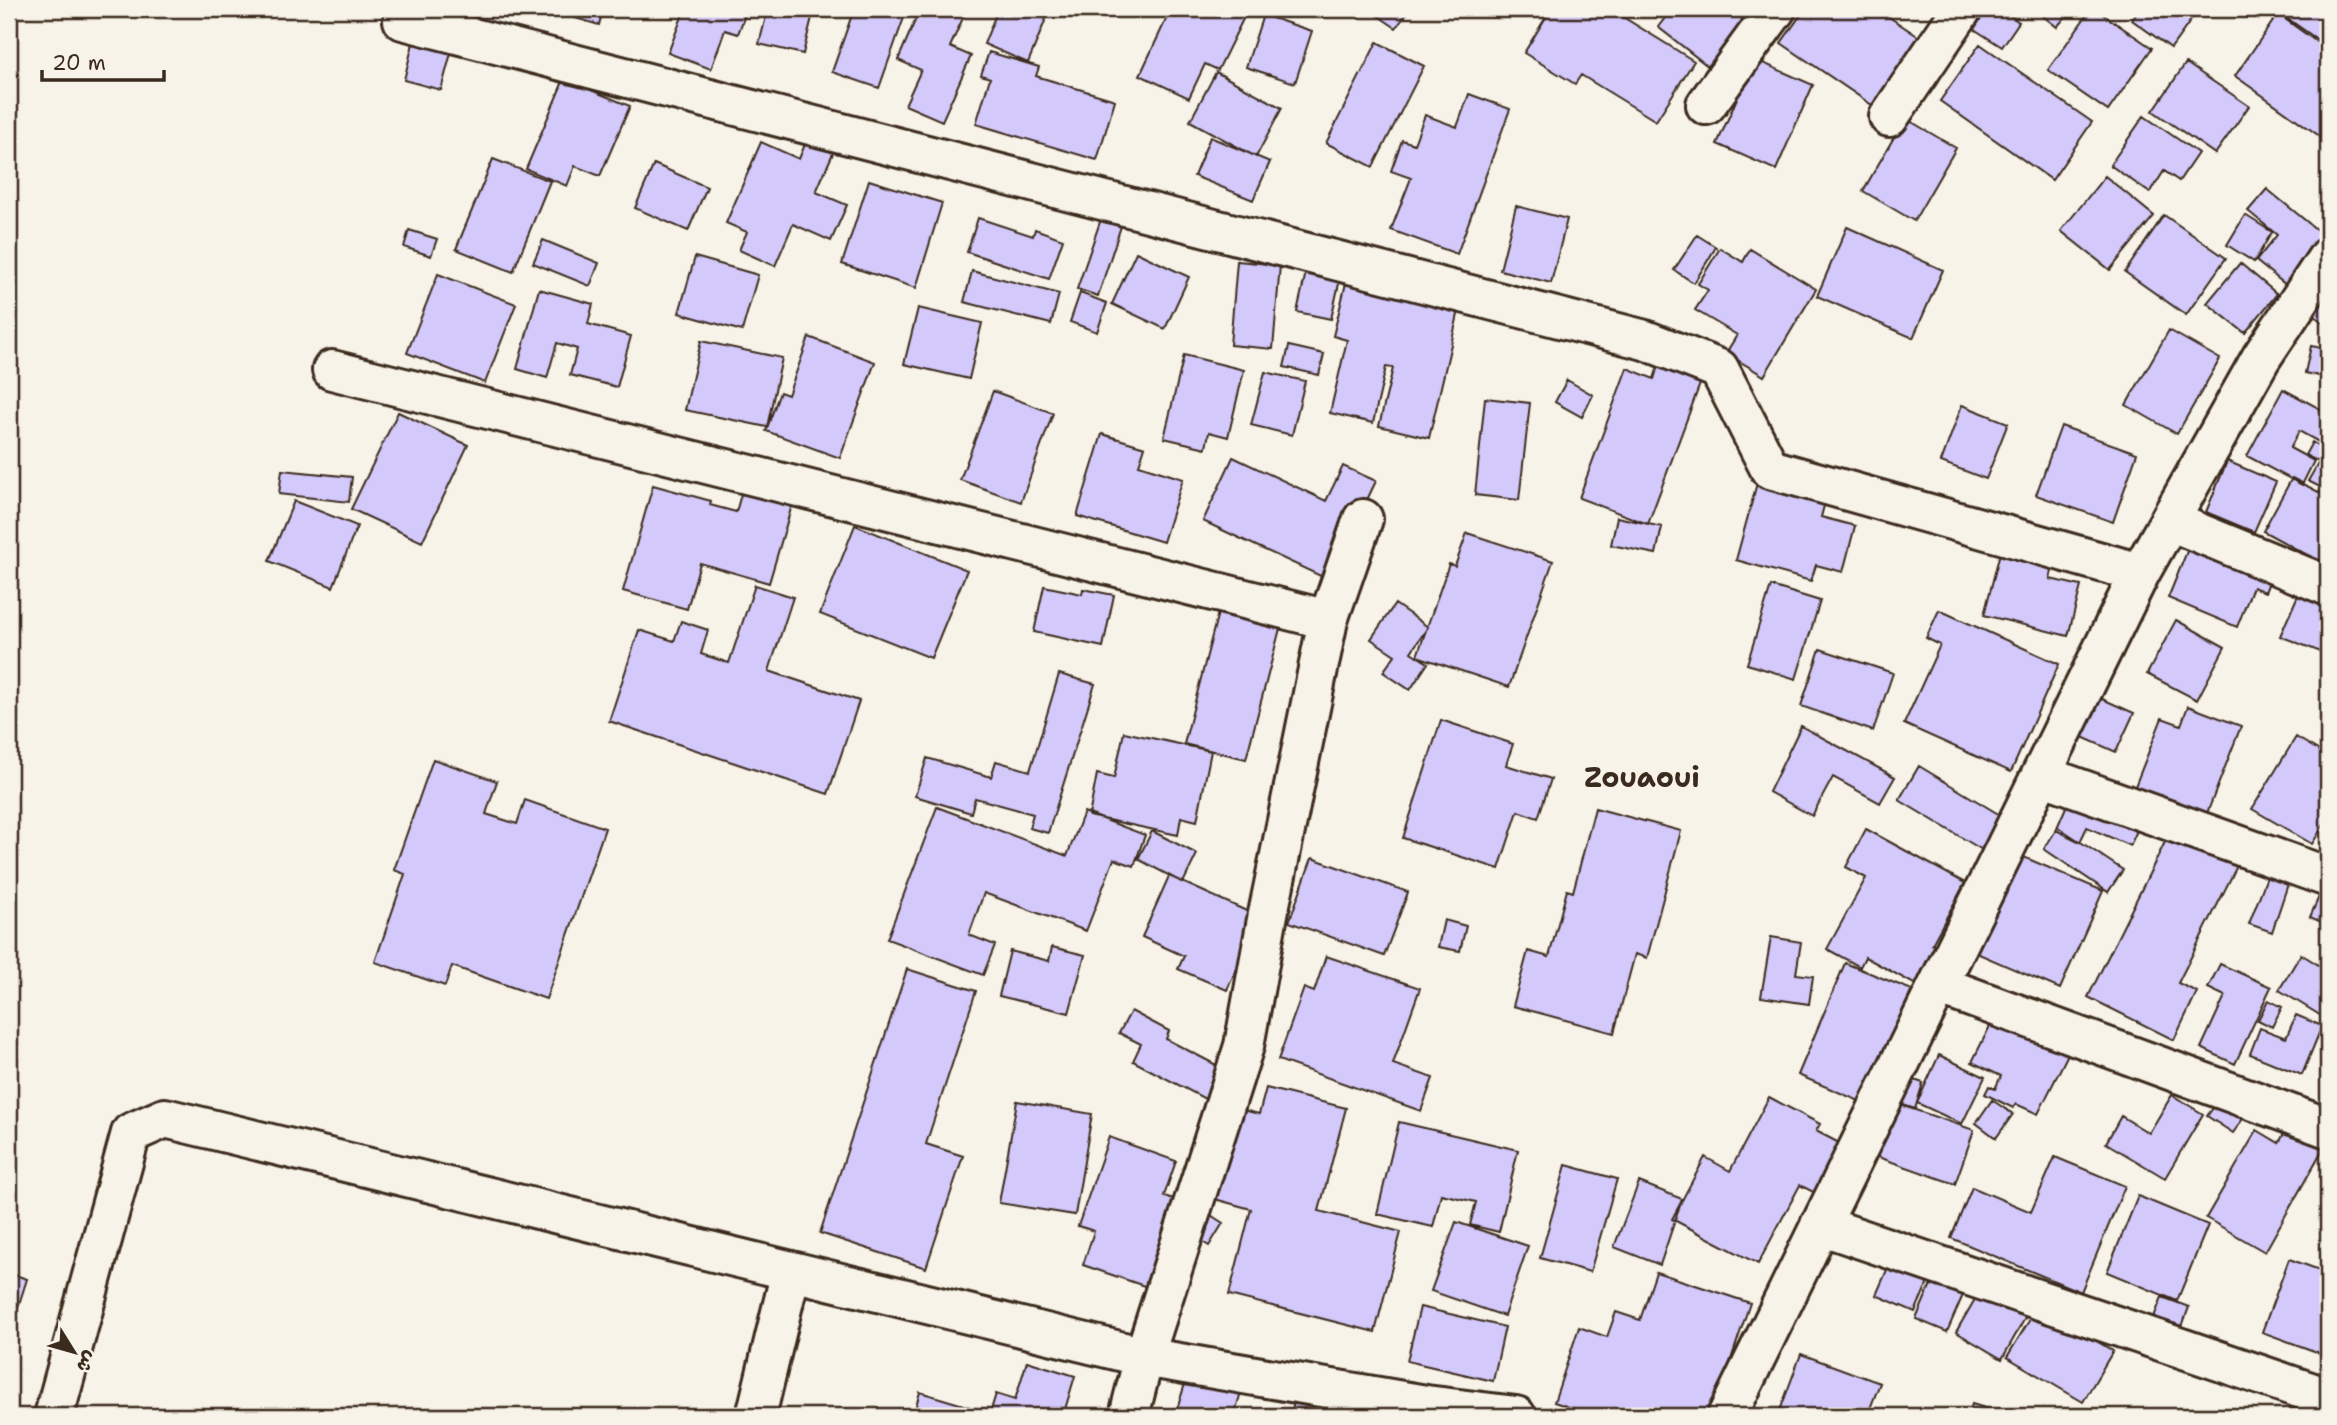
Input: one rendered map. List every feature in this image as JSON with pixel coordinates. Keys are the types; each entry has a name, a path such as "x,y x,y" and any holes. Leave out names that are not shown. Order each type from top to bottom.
{"street":[{"path":"1706,105 1776,9"},
{"path":"1889,117 1962,9"},
{"path":"403,20 1645,340 1719,369 1770,469 2140,573"},
{"path":"1727,1416 2140,573 2261,358 2328,257"},
{"path":"332,370 1328,620"},
{"path":"1129,1416 1144,1357 1244,1046 1328,620 1363,519"},
{"path":"2170,522 2328,586"},
{"path":"2041,775 2328,877"},
{"path":"1938,985 2328,1128"},
{"path":"54,1416 131,1133 165,1118 1144,1357 1424,1411 1516,1416"},
{"path":"1821,1226 2328,1398"},
{"path":"756,1416 791,1271"}],"building":[{"path":"499,9 519,9 517,15"},
{"path":"545,9 603,9 599,25"},
{"path":"685,9 747,9 738,34 725,30 711,69 668,53"},
{"path":"768,9 814,9 803,54 759,44"},
{"path":"854,9 907,9 879,88 832,72"},
{"path":"920,9 967,9 950,47 971,56 942,121 905,105 921,70 898,60"},
{"path":"998,9 1050,9 1028,63 984,44"},
{"path":"1171,9 1248,9 1218,70 1205,64 1189,98 1140,75"},
{"path":"1368,9 1410,9 1396,28"},
{"path":"1551,9 1610,9 1694,61 1656,121 1581,75 1575,84 1524,53"},
{"path":"1672,9 1729,9 1745,21 1709,67 1658,27"},
{"path":"1734,9 1762,9 1751,23"},
{"path":"1805,9 1877,9 1919,37 1872,105 1781,43"},
{"path":"1987,9 2000,9 2019,22 2002,47 1974,29"},
{"path":"2034,9 2072,9 2057,27"},
{"path":"2091,9 2095,9 2152,48 2108,111 2048,70"},
{"path":"2140,9 2199,9 2171,48 2132,20"},
{"path":"2274,9 2328,9 2328,47"},
{"path":"2278,14 2328,50 2328,142 2235,76"},
{"path":"1263,15 1312,31 1295,83 1246,67"},
{"path":"1377,42 1424,66 1373,167 1326,143"},
{"path":"413,43 451,53 441,90 404,80"},
{"path":"1980,44 2092,122 2052,180 1940,101"},
{"path":"989,52 1039,67 1036,76 1115,100 1097,160 976,124 990,78 981,75"},
{"path":"1754,59 1813,85 1776,170 1717,144"},
{"path":"2186,63 2249,106 2215,154 2153,111"},
{"path":"1216,72 1282,108 1256,157 1190,121"},
{"path":"564,79 630,106 600,176 575,166 567,186 526,169"},
{"path":"1469,94 1510,109 1457,254 1391,230 1411,178 1391,171 1402,140 1414,144 1425,115 1457,127"},
{"path":"2144,116 2198,153 2179,181 2164,171 2150,193 2110,165"},
{"path":"1905,118 1956,148 1914,221 1863,191"},
{"path":"810,132 837,144 816,192 847,205 831,241 793,224 775,266 739,250 747,232 726,223 761,142 799,159"},
{"path":"1210,137 1270,162 1253,200 1194,176"},
{"path":"493,159 550,181 513,272 456,249"},
{"path":"654,164 707,187 688,231 635,208"},
{"path":"2105,176 2154,216 2110,270 2061,231"},
{"path":"869,180 942,203 916,288 842,264"},
{"path":"2267,189 2328,239 2291,289 2256,261 2277,235 2248,211"},
{"path":"1516,206 1567,219 1551,283 1500,270"},
{"path":"2164,215 2226,258 2186,315 2125,272"},
{"path":"2245,215 2272,232 2254,262 2227,245"},
{"path":"1102,216 1122,223 1098,296 1077,289"},
{"path":"978,218 1033,236 1035,229 1063,239 1049,279 967,252"},
{"path":"1847,227 1943,270 1913,338 1817,296"},
{"path":"409,230 437,239 431,256 404,247"},
{"path":"1697,235 1716,247 1694,283 1674,270"},
{"path":"543,240 599,263 590,286 533,263"},
{"path":"1720,248 1743,262 1750,249 1816,289 1764,376 1726,353 1737,335 1695,310 1708,290 1698,284"},
{"path":"1136,252 1189,277 1165,329 1112,304"},
{"path":"695,257 758,275 742,331 679,313"},
{"path":"1237,261 1280,265 1273,349 1230,345"},
{"path":"2240,263 2277,294 2245,333 2207,303"},
{"path":"2328,265 2328,326 2298,304"},
{"path":"972,271 1059,294 1051,324 964,302"},
{"path":"1306,272 1340,279 1331,319 1297,312"},
{"path":"438,274 516,304 485,383 407,353"},
{"path":"1347,279 1460,306 1429,438 1379,426 1393,368 1386,367 1373,423 1330,413 1347,340 1333,336"},
{"path":"539,289 593,304 588,324 631,336 617,387 570,375 577,349 557,343 547,378 517,369"},
{"path":"1080,293 1107,303 1097,332 1070,322"},
{"path":"918,308 982,323 969,379 904,364"},
{"path":"2169,330 2220,359 2177,434 2126,405"},
{"path":"809,337 875,362 840,458 766,431 780,392 788,395"},
{"path":"701,341 782,358 767,427 685,410"},
{"path":"1289,346 1324,354 1319,375 1284,367"},
{"path":"2311,346 2328,349 2328,378 2305,373"},
{"path":"1184,355 1244,370 1228,437 1209,432 1206,448 1164,438"},
{"path":"1661,357 1704,373 1648,524 1579,498 1627,368 1654,379"},
{"path":"1265,372 1305,381 1292,435 1251,425"},
{"path":"1567,380 1593,395 1582,417 1555,402"},
{"path":"2283,389 2328,413 2328,447 2299,431 2290,448 2314,461 2302,485 2247,456"},
{"path":"993,391 1053,413 1021,502 960,480"},
{"path":"1485,398 1530,403 1519,500 1475,495"},
{"path":"1962,405 2008,423 1986,479 1941,462"},
{"path":"398,412 468,445 422,542 351,509"},
{"path":"2061,426 2137,453 2113,522 2036,495"},
{"path":"1102,434 1145,447 1139,465 1183,479 1163,542 1077,516"},
{"path":"2312,442 2328,451 2328,491 2308,481 2319,462 2305,455"},
{"path":"1233,457 1326,501 1343,466 1376,481 1329,580 1203,521"},
{"path":"2227,461 2276,482 2254,532 2206,512"},
{"path":"282,470 352,477 349,502 279,494"},
{"path":"1760,472 1828,491 1821,517 1855,526 1843,572 1816,565 1811,581 1736,560"},
{"path":"2292,478 2328,497 2328,566 2263,531"},
{"path":"745,480 795,495 769,583 700,563 687,609 623,591 653,485 711,501 710,505 736,512"},
{"path":"294,501 357,526 333,587 269,561"},
{"path":"1617,517 1662,527 1656,554 1611,545"},
{"path":"855,525 967,570 931,658 820,614"},
{"path":"1467,533 1553,561 1509,687 1417,656 1449,564 1455,566"},
{"path":"2192,539 2273,573 2265,592 2253,587 2237,627 2168,598"},
{"path":"2003,541 2056,554 2050,579 2081,586 2068,636 1984,615"},
{"path":"755,585 793,597 769,671 859,701 828,794 609,721 639,630 674,641 681,621 708,630 701,654 729,663"},
{"path":"1044,586 1082,594 1083,589 1114,595 1103,647 1034,632"},
{"path":"1771,586 1820,601 1796,679 1747,664"},
{"path":"2302,586 2328,596 2328,640 2323,653 2280,636"},
{"path":"1221,601 1283,617 1246,759 1184,744"},
{"path":"1395,604 1428,627 1411,652 1428,663 1410,690 1383,672 1395,655 1371,639"},
{"path":"1939,610 2059,664 2011,772 1904,724 1940,645 1926,638"},
{"path":"2176,620 2225,647 2197,700 2147,674"},
{"path":"1820,649 1893,673 1873,731 1801,706"},
{"path":"1059,674 1095,684 1048,833 1029,828 1033,814 975,798 971,813 915,796 927,758 991,777 996,761 1030,771"},
{"path":"2100,698 2134,713 2116,752 2082,737"},
{"path":"2188,706 2241,726 2206,816 2134,789 2162,718 2181,725"},
{"path":"1441,720 1513,744 1506,765 1551,779 1538,818 1518,811 1499,869 1403,838"},
{"path":"1801,726 1895,777 1880,803 1833,777 1812,816 1769,792"},
{"path":"1124,732 1211,751 1197,821 1181,817 1178,835 1089,816 1097,774 1114,778"},
{"path":"2296,737 2328,756 2328,818 2312,844 2252,809"},
{"path":"433,759 497,781 486,814 517,824 525,800 605,828 546,999 452,966 445,986 375,962 405,874 394,870"},
{"path":"1919,766 2005,818 1984,851 1899,800"},
{"path":"2072,793 2140,824 2130,846 2087,827 2080,842 2056,830"},
{"path":"937,807 1067,856 1084,812 1145,835 1134,866 1114,859 1086,931 984,893 969,935 995,945 983,975 887,939"},
{"path":"1595,808 1681,831 1647,958 1635,954 1614,1033 1513,1006 1528,951 1549,957 1567,890 1573,892"},
{"path":"2058,827 2123,870 2108,892 2044,849"},
{"path":"1866,829 1965,883 1932,944 1946,952 1925,990 1865,957 1860,967 1827,949 1866,878 1846,867"},
{"path":"1152,831 1197,854 1183,883 1138,859"},
{"path":"2167,838 2242,856 2178,983 2197,992 2174,1040 2088,997"},
{"path":"2012,852 2103,891 2060,989 1965,948"},
{"path":"1312,858 1408,892 1384,956 1289,922"},
{"path":"2268,874 2289,881 2272,932 2249,924"},
{"path":"1169,876 1260,917 1227,990 1178,969 1184,956 1142,937"},
{"path":"2325,883 2328,884 2328,925 2310,917"},
{"path":"1444,920 1466,926 1460,951 1438,947"},
{"path":"1771,937 1801,942 1796,974 1813,976 1809,1004 1761,997"},
{"path":"1052,947 1085,955 1069,1013 999,996 1010,951 1049,961"},
{"path":"2301,954 2328,971 2328,1020 2279,990"},
{"path":"1326,956 1420,988 1393,1064 1433,1078 1421,1111 1278,1060 1304,988 1314,992"},
{"path":"1845,963 1912,990 1864,1103 1798,1075"},
{"path":"2220,964 2271,987 2235,1064 2201,1048 2225,996 2208,988"},
{"path":"907,969 976,991 926,1144 963,1156 926,1268 820,1233"},
{"path":"2268,1000 2282,1007 2272,1027 2258,1020"},
{"path":"1999,1008 2073,1044 2038,1114 2016,1104 2013,1108 1985,1094 1989,1086 1995,1089 2001,1076 1972,1062"},
{"path":"1131,1011 1169,1031 1166,1039 1222,1068 1205,1099 1133,1061 1141,1044 1119,1033"},
{"path":"2296,1015 2322,1026 2302,1075 2250,1054 2260,1028 2286,1038"},
{"path":"1939,1055 1985,1077 1962,1124 1917,1103"},
{"path":"1905,1077 1923,1083 1915,1109 1897,1103"},
{"path":"1266,1088 1346,1108 1319,1211 1401,1232 1375,1332 1229,1295 1251,1209 1211,1198 1235,1108 1259,1114"},
{"path":"2172,1095 2203,1114 2165,1178 2106,1143 2121,1116 2149,1133"},
{"path":"2222,1096 2247,1113 2233,1133 2207,1116"},
{"path":"1769,1097 1820,1124 1816,1131 1845,1146 1819,1195 1800,1185 1758,1264 1672,1219 1705,1157 1730,1171"},
{"path":"1992,1100 2013,1114 1996,1138 1976,1123"},
{"path":"1017,1101 1092,1114 1075,1215 999,1203"},
{"path":"1892,1102 1974,1130 1955,1184 1872,1155"},
{"path":"1399,1122 1518,1150 1499,1232 1470,1225 1476,1202 1441,1194 1433,1227 1377,1214"},
{"path":"2288,1126 2324,1147 2265,1252 2206,1218 2257,1130 2279,1143"},
{"path":"1109,1137 1176,1161 1164,1196 1183,1202 1153,1289 1083,1265 1094,1231 1078,1226"},
{"path":"2055,1157 2125,1186 2081,1292 1951,1238 1972,1187 2031,1212"},
{"path":"1566,1165 1617,1179 1590,1272 1540,1258"},
{"path":"1639,1182 1682,1199 1660,1265 1614,1247"},
{"path":"2138,1196 2208,1225 2177,1301 2107,1272"},
{"path":"1203,1210 1223,1223 1209,1246 1189,1234"},
{"path":"1456,1222 1528,1246 1504,1316 1431,1291"},
{"path":"1898,1245 1937,1262 1915,1312 1876,1295"},
{"path":"2289,1259 2328,1273 2328,1356 2262,1332"},
{"path":"1938,1268 1969,1281 1947,1332 1916,1319"},
{"path":"1656,1272 1750,1303 1712,1416 1596,1416 1554,1402 1579,1327 1607,1337 1616,1312 1640,1320"},
{"path":"9,1273 27,1279 9,1336"},
{"path":"1982,1287 2028,1313 2002,1359 1956,1332"},
{"path":"2162,1297 2189,1307 2180,1332 2152,1322"},
{"path":"2038,1306 2113,1351 2083,1402 2007,1357"},
{"path":"1420,1307 1505,1327 1493,1381 1407,1361"},
{"path":"1801,1354 1880,1383 1867,1416 1778,1416"},
{"path":"1027,1361 1075,1376 1063,1416 913,1416 920,1392 990,1413 996,1394 1015,1400"},
{"path":"1187,1377 1241,1392 1234,1416 1175,1416"},
{"path":"1295,1400 1341,1416 1290,1416"},
{"path":"1972,1404 2011,1416 1968,1416"}],"district":[{"name":"Zouaoui","path":"1642,777"}]}
